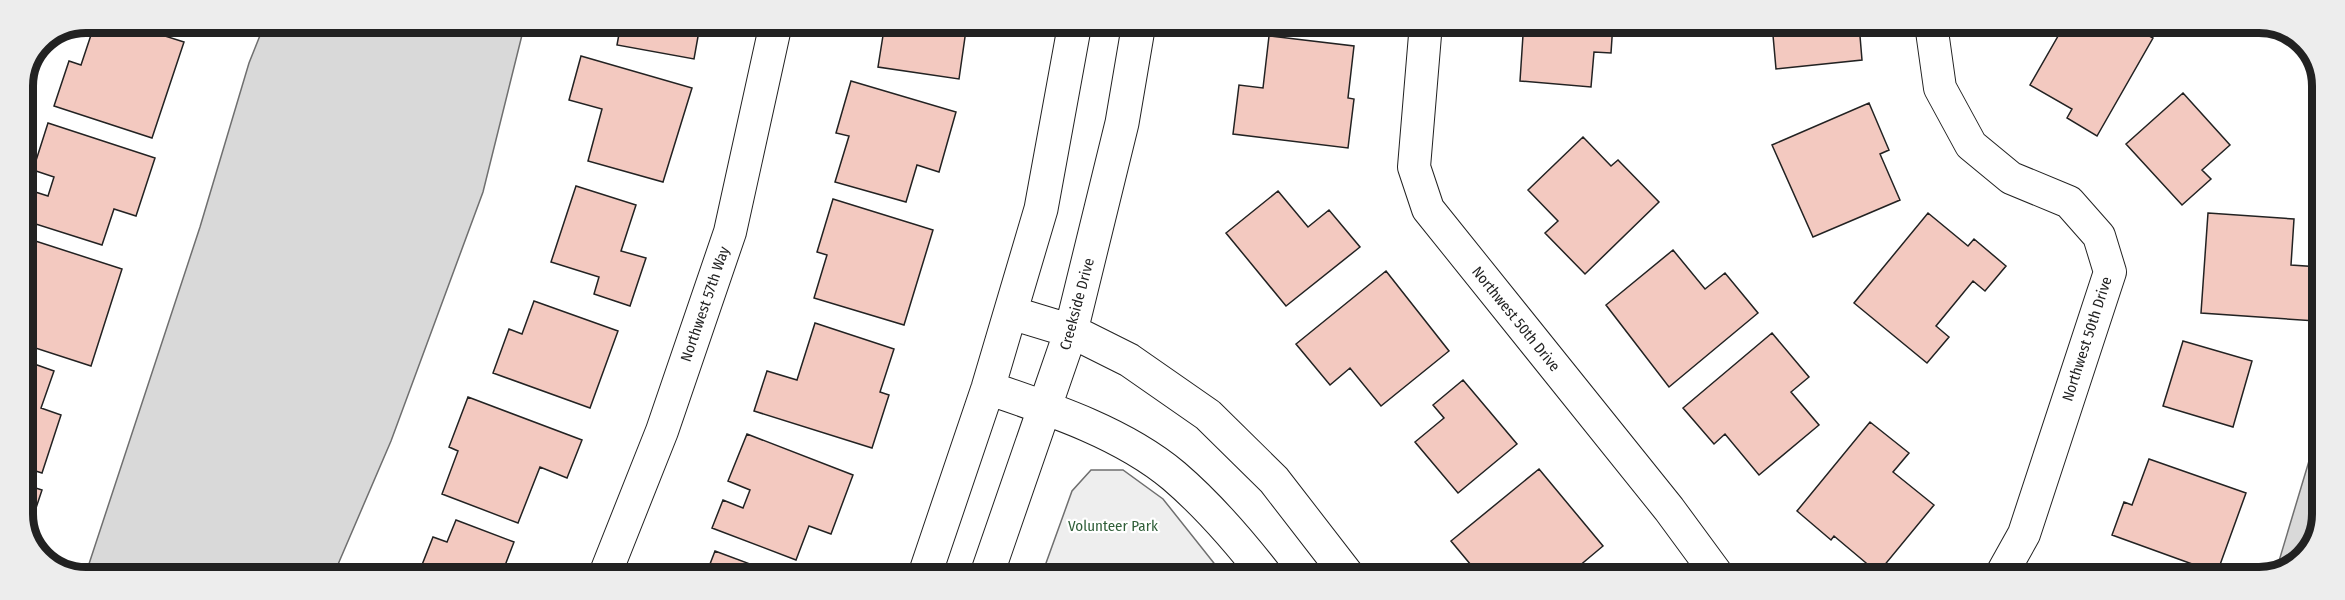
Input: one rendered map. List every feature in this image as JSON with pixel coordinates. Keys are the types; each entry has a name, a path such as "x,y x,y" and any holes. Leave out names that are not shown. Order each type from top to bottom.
{"street":[{"name":"Northwest 57th Way","path":"608,567 662,431 730,232 774,33"},
{"path":"927,567 1012,313 1041,209 1073,33"},
{"name":"Creekside Drive","path":"990,567 1071,331 1122,123 1137,33"},
{"name":"Northwest 50th Drive","path":"1425,33 1414,167 1428,209 1662,500 1712,567"},
{"name":"Northwest 50th Drive","path":"1932,33 1940,88 1971,145 2011,178 2069,202 2099,236 2110,272 2024,534 2006,567"},
{"path":"1012,313 1071,331 1129,360 1208,415 1274,480 1342,567"},
{"path":"988,388 1046,407 1108,434 1173,475 1233,532 1260,567"}],"green space":[{"name":"Volunteer Park","path":"1091,470 1123,470 1163,499 1217,567 1045,567 1072,491"}],"shaded area":[{"path":"261,33 523,33 483,192 391,441 337,567 88,567 200,227 249,63"},
{"path":"2312,451 2312,514 2308,534 2294,554 2278,563"}],"building":[{"path":"92,33 156,33 184,42 152,138 54,106 69,61 81,65"},
{"path":"619,33 699,33 694,59 617,45"},
{"path":"883,33 966,33 959,79 878,67"},
{"path":"1612,33 1611,53 1594,52 1591,87 1520,81 1523,35 1509,34"},
{"path":"1773,33 1860,33 1862,60 1776,69"},
{"path":"2060,33 2144,33 2153,38 2097,136 2067,118 2072,109 2030,85"},
{"path":"1269,36 1354,46 1348,98 1354,99 1348,148 1233,134 1239,85 1263,88"},
{"path":"581,56 692,88 663,182 588,161 602,109 569,100"},
{"path":"851,81 956,112 939,172 917,165 906,202 835,182 849,136 836,133"},
{"path":"2183,93 2230,145 2202,170 2211,179 2182,205 2126,144"},
{"path":"1869,103 1889,150 1880,154 1900,200 1813,237 1772,145"},
{"path":"48,123 155,158 136,216 114,209 102,245 33,223 33,191 48,196 54,177 33,170"},
{"path":"1583,137 1611,166 1618,160 1659,202 1585,274 1545,233 1558,221 1528,190"},
{"path":"576,186 636,205 621,251 646,258 630,306 594,294 599,277 551,262"},
{"path":"1278,191 1308,227 1329,210 1360,247 1286,306 1226,233"},
{"path":"833,199 933,230 904,325 814,298 827,255 817,252"},
{"path":"1928,213 1968,246 1974,239 2006,266 1985,291 1973,281 1936,326 1949,337 1927,363 1854,303"},
{"path":"2208,213 2294,219 2291,265 2312,266 2312,321 2201,313"},
{"path":"33,240 122,269 91,366 33,347"},
{"path":"1673,250 1705,289 1725,273 1758,313 1669,387 1606,305"},
{"path":"1386,271 1449,351 1381,406 1350,368 1330,385 1296,344"},
{"path":"534,301 618,331 590,408 493,373 509,329 522,334"},
{"path":"815,323 894,349 880,392 889,395 872,448 754,411 767,371 797,380"},
{"path":"1772,333 1809,377 1791,392 1819,425 1759,475 1725,434 1714,444 1683,408"},
{"path":"2183,341 2252,361 2233,427 2163,406"},
{"path":"33,364 54,371 41,408 61,415 42,473 33,470"},
{"path":"1463,380 1517,444 1458,493 1415,442 1444,418 1433,405"},
{"path":"468,397 582,440 567,478 540,467 518,523 442,494 458,451 449,447"},
{"path":"1870,422 1909,453 1893,472 1934,505 1883,567 1871,567 1834,536 1831,540 1797,511"},
{"path":"747,434 853,475 831,534 809,526 796,560 712,528 723,500 743,508 750,490 728,481"},
{"path":"2149,459 2246,493 2219,567 2200,567 2112,535 2124,502 2132,505"},
{"path":"1539,469 1603,546 1578,567 1473,567 1451,541"},
{"path":"33,487 42,490 33,517"},
{"path":"456,520 514,542 504,567 421,567 433,537 447,542"},
{"path":"715,551 758,567 709,567"}]}
